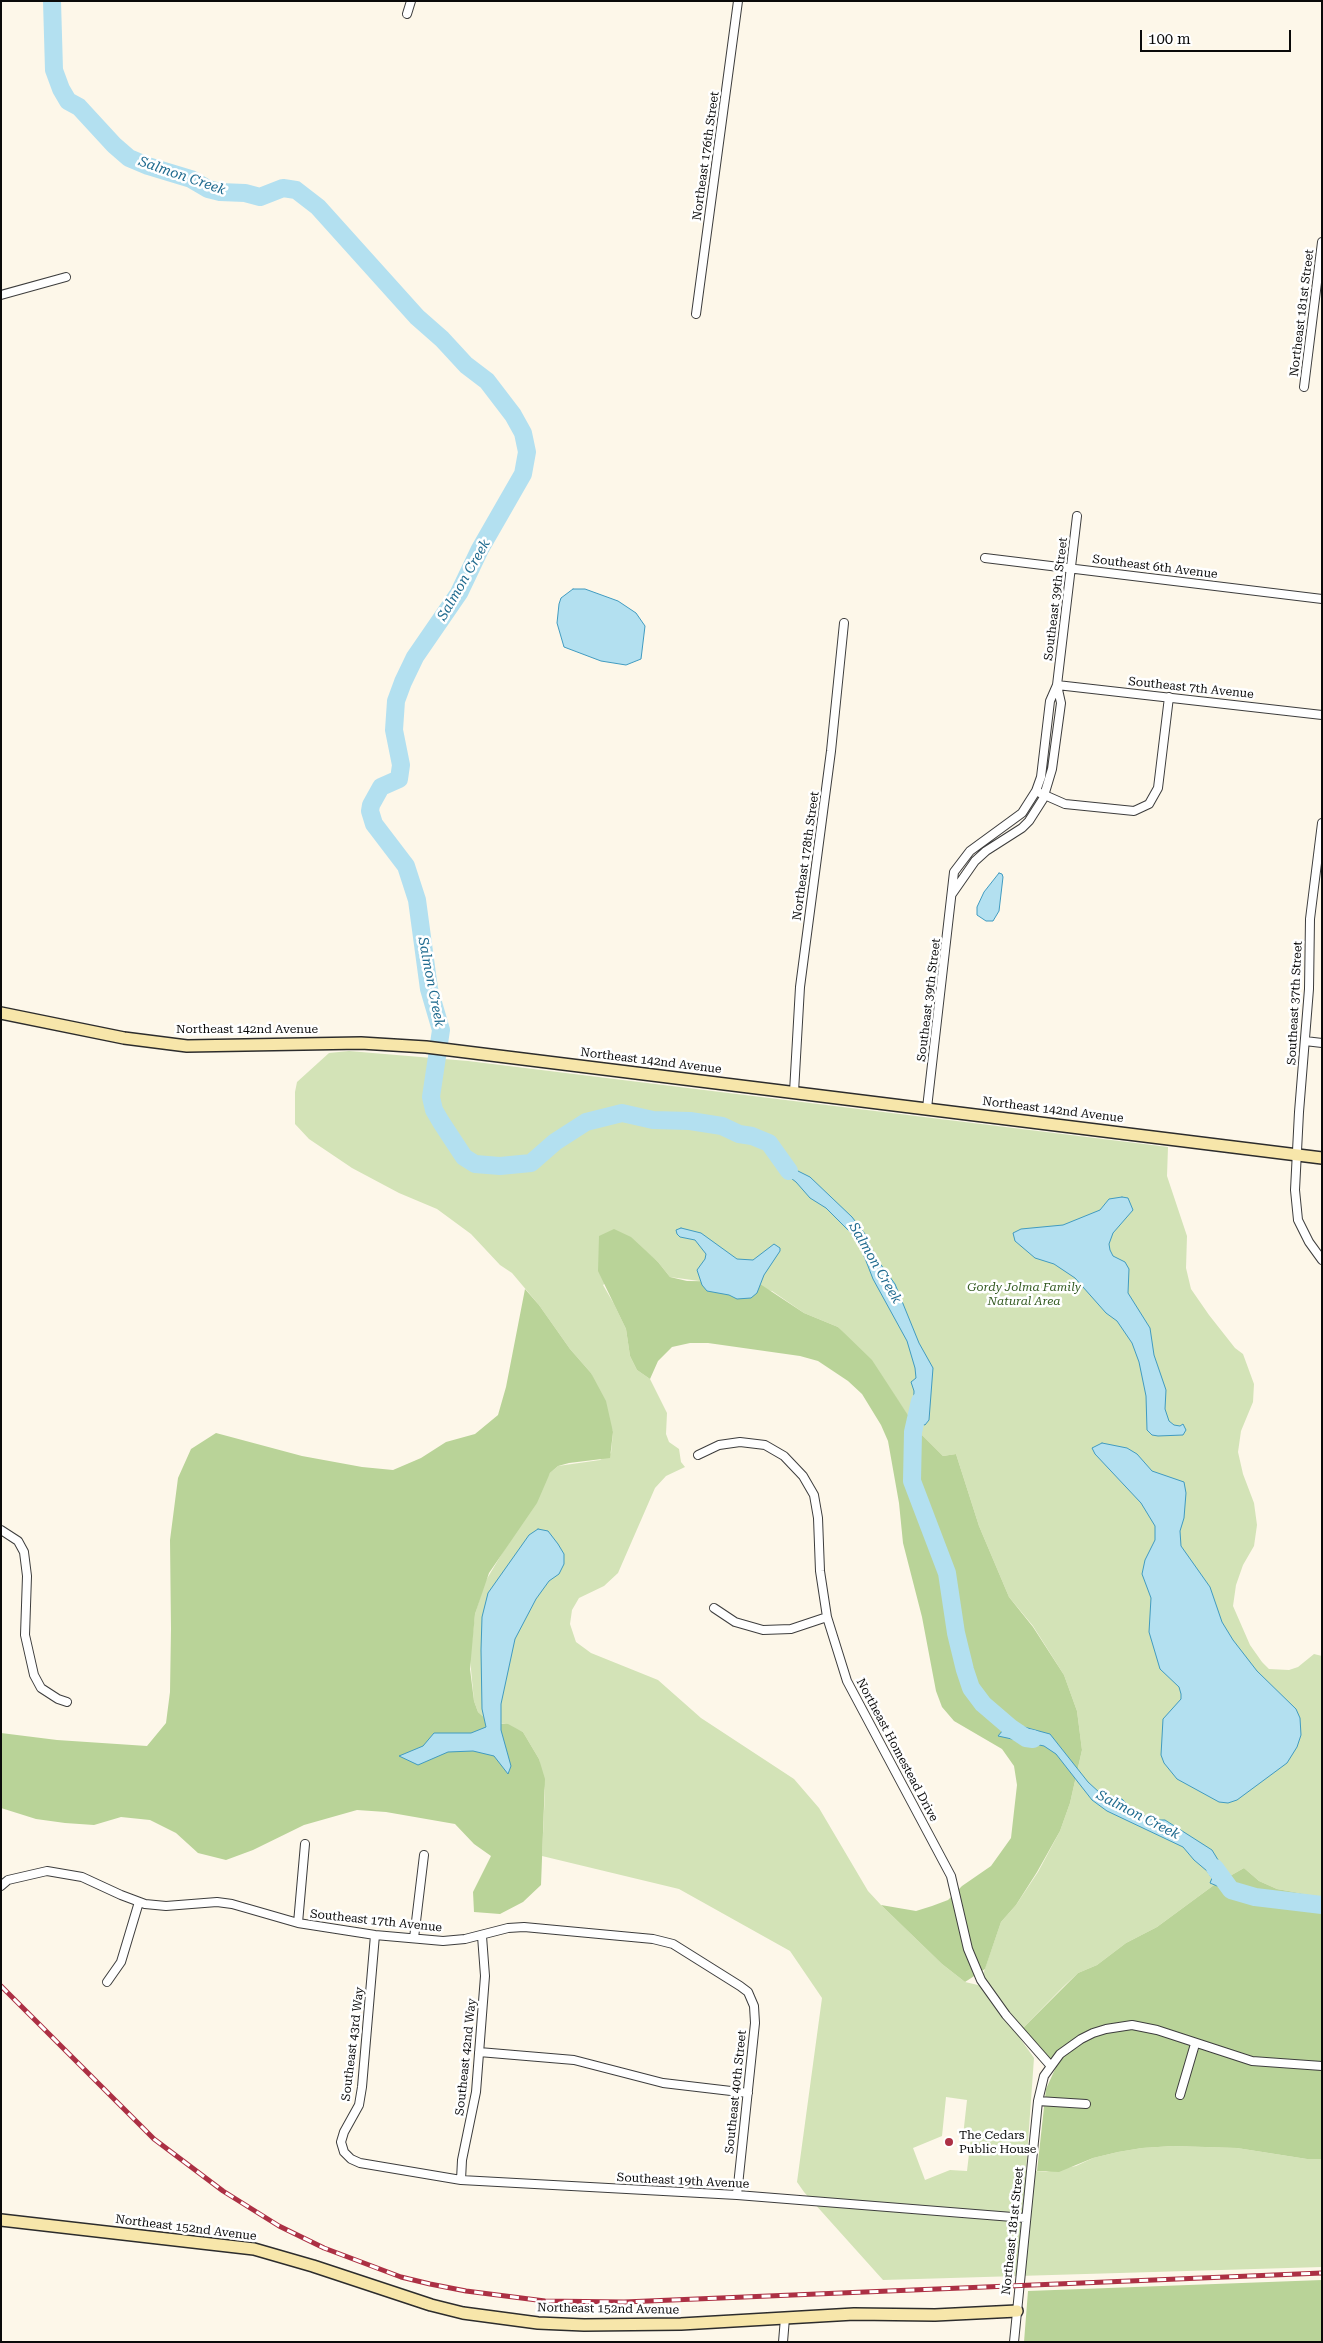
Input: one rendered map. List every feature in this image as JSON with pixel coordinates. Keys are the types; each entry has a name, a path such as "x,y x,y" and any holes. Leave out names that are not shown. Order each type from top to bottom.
{"street":[{"path":"407,14 410,1"},
{"name":"Northeast 176th Street","path":"696,314 738,1"},
{"name":"Northeast 181st Street","path":"1304,387 1322,242"},
{"path":"1,295 66,277"},
{"name":"Southeast 39th Street","path":"952,894 975,861 1029,821 1045,795 1052,769 1061,703 1058,684 1077,516"},
{"name":"Southeast 6th Avenue","path":"985,558 1322,599"},
{"name":"Northeast 178th Street","path":"794,1092 800,988 831,751 844,623"},
{"name":"Southeast 39th Street","path":"927,1108 954,872 959,862 982,841 1022,813 1036,791 1041,777 1050,701 1058,684"},
{"name":"Southeast 7th Avenue","path":"1058,684 1322,715"},
{"path":"1036,791 1066,804 1134,811 1149,804 1158,788 1169,697"},
{"name":"Southeast 37th Street","path":"1322,824 1310,919 1309,989 1295,1190 1298,1220 1309,1242 1322,1260"},
{"name":"Northeast 142nd Avenue","path":"1,1013 124,1038 187,1046 362,1042 454,1050 1322,1158"},
{"path":"1305,1041 1322,1043"},
{"name":"Northeast Homestead Drive","path":"698,1455 719,1445 740,1442 765,1445 784,1456 803,1476 814,1495 818,1518 820,1571 827,1617 847,1681 951,1876 968,1949 981,1980 1006,2015 1050,2065"},
{"path":"1,1530 18,1541 24,1552 27,1576 25,1635 34,1675 41,1688 58,1700 67,1702"},
{"path":"714,1608 735,1622 763,1630 791,1629 827,1617"},
{"path":"298,1924 304,1844"},
{"path":"414,1938 424,1855"},
{"name":"Southeast 17th Avenue","path":"1,1886 8,1880 25,1874 47,1871 61,1872 82,1877 139,1902 166,1906 217,1902 232,1904 298,1924 443,1941 482,1936 508,1928 524,1927 653,1939 673,1944 688,1952 748,1992"},
{"path":"107,1982 121,1962 139,1902"},
{"name":"Southeast 43rd Way","path":"344,2152 341,2142 344,2132 359,2105 362,2086 375,1934"},
{"name":"Southeast 42nd Way","path":"460,2180 462,2160 476,2092 485,1976 482,1936"},
{"name":"Southeast 40th Street","path":"737,2195 755,2023 754,2006 748,1992"},
{"path":"1050,2065 1060,2054 1081,2039 1106,2029 1132,2025 1151,2029 1252,2061 1322,2066"},
{"path":"1180,2095 1195,2044"},
{"path":"479,2052 574,2060 663,2084 748,2093"},
{"name":"Northeast 181st Street","path":"1014,2342 1038,2101 1044,2076 1050,2065"},
{"path":"1038,2101 1086,2104"},
{"name":"Southeast 19th Avenue","path":"344,2152 350,2159 360,2163 460,2180 737,2195 1025,2218"},
{"name":"Northeast 152nd Avenue","path":"1,2220 254,2249 313,2266 431,2305 463,2313 502,2319 584,2325 681,2324 884,2314 935,2316 1017,2311"},
{"path":"783,2342 784,2318"}],"green space":[{"name":"Gordy Jolma Family Natural Area","path":"349,1051 468,1061 1168,1147 1167,1176 1187,1236 1186,1268 1191,1289 1235,1348 1243,1354 1254,1384 1253,1402 1241,1431 1238,1452 1243,1474 1254,1503 1257,1525 1254,1546 1243,1565 1236,1585 1233,1606 1250,1645 1269,1669 1289,1670 1298,1667 1314,1654 1322,1656 1322,1897 1277,1889 1259,1881 1244,1868 1214,1885 1157,1927 1126,1943 1097,1965 1078,1973 1017,2034 1034,2058 1026,2170 1046,2172 1076,2166 1093,2158 1118,2152 1173,2146 1237,2148 1307,2159 1322,2159 1322,2267 883,2280 804,2192 797,2182 822,1998 790,1951 679,1889 542,1856 545,1790 539,1759 523,1732 506,1724 486,1719 478,1712 474,1701 470,1659 475,1614 485,1582 550,1473 558,1466 600,1460 611,1453 613,1432 591,1373 570,1349 539,1305 512,1273 500,1265 471,1234 437,1209 399,1193 352,1168 309,1139 295,1124 295,1092 297,1082 329,1053","holes":["645,1251 658,1262 670,1277 772,1291 804,1313 838,1327 882,1377 919,1432 943,1456 956,1454 979,1526 1009,1597 1033,1626 1064,1675 1077,1711 1082,1750 1070,1803 1060,1831 1038,1872 1016,1905 1001,1922 978,1985 965,1982 942,1964 868,1891 819,1808 794,1779 701,1718 658,1680 591,1653 576,1642 570,1624 572,1610 579,1598 604,1586 618,1573 655,1488 666,1476 685,1467 681,1462 679,1449 669,1442 666,1434 667,1413 650,1379 637,1370 630,1356 626,1329 603,1285","946,2097 967,2100 963,2136 971,2137 967,2171 950,2170 925,2180 913,2148 942,2136"]},
{"path":"614,1229 631,1237 658,1262 670,1277 687,1281 757,1282 804,1313 838,1327 872,1360 919,1432 943,1456 956,1454 979,1526 1009,1597 1033,1627 1064,1675 1077,1711 1082,1750 1070,1803 1060,1831 1037,1872 1016,1905 1001,1922 985,1969 965,1982 942,1964 881,1905 916,1911 932,1906 948,1900 962,1886 991,1866 1011,1838 1017,1785 1014,1766 1002,1749 954,1721 942,1707 936,1691 922,1617 903,1543 899,1503 888,1441 881,1425 862,1394 848,1381 818,1361 800,1356 708,1343 690,1343 672,1347 658,1361 650,1379 637,1370 630,1356 626,1329 598,1271 599,1236"},
{"path":"525,1289 539,1305 570,1349 591,1373 606,1401 613,1432 610,1458 569,1463 558,1466 550,1473 537,1503 489,1573 475,1614 470,1669 474,1701 478,1712 486,1719 496,1723 508,1724 523,1732 539,1759 545,1779 541,1885 523,1902 500,1914 474,1912 473,1892 491,1856 474,1844 455,1824 386,1812 357,1810 304,1825 253,1850 226,1860 198,1853 176,1833 150,1820 121,1817 94,1825 65,1823 36,1819 1,1808 1,1733 57,1740 147,1746 166,1723 170,1692 170,1540 178,1478 191,1449 216,1433 302,1456 362,1467 393,1470 421,1458 446,1442 475,1434 498,1415 506,1387"},
{"path":"1244,1868 1259,1881 1277,1889 1322,1897 1322,2159 1307,2159 1237,2148 1173,2146 1118,2152 1093,2158 1059,2172 1037,2171 1046,2089 1056,2067 1023,2028 1078,1973 1097,1965 1126,1943 1157,1927 1214,1885"},
{"path":"1322,2280 1322,2342 1024,2342 1028,2291"}],"water":[{"path":"573,589 585,589 618,601 636,613 645,626 641,659 626,665 601,661 564,647 557,623 559,604 561,598"},
{"path":"999,873 1003,877 999,911 993,921 986,921 977,915 977,907 984,892"},
{"path":"767,1148 786,1158 796,1170 810,1177 852,1217 865,1234 876,1258 895,1284 919,1343 933,1368 929,1420 925,1425 913,1422 914,1391 911,1382 916,1378 907,1341 873,1279 861,1248 852,1234 826,1208 810,1198 796,1182 783,1172 771,1159"},
{"path":"1128,1198 1133,1210 1113,1233 1109,1244 1110,1250 1113,1256 1125,1262 1129,1269 1128,1293 1150,1328 1154,1355 1166,1390 1165,1409 1169,1421 1174,1425 1180,1426 1183,1424 1186,1430 1183,1435 1158,1436 1152,1435 1147,1430 1146,1396 1139,1362 1132,1343 1117,1321 1106,1313 1075,1278 1054,1264 1035,1258 1015,1241 1013,1233 1021,1229 1063,1225 1100,1210 1109,1199"},
{"path":"681,1228 701,1233 737,1259 753,1260 774,1244 780,1248 780,1251 764,1275 757,1293 751,1298 737,1299 729,1295 707,1291 702,1285 697,1270 705,1259 706,1254 695,1240 680,1237 677,1234 676,1230"},
{"path":"1102,1443 1127,1448 1137,1454 1152,1471 1184,1482 1186,1493 1184,1518 1180,1531 1181,1546 1210,1587 1222,1622 1233,1640 1257,1671 1296,1709 1300,1718 1301,1735 1297,1747 1287,1763 1237,1800 1228,1803 1219,1802 1177,1779 1164,1763 1161,1755 1163,1719 1181,1699 1181,1694 1179,1687 1160,1669 1149,1632 1151,1598 1142,1574 1145,1560 1155,1540 1155,1526 1141,1503 1095,1454 1092,1448"},
{"path":"538,1529 548,1531 558,1544 564,1554 564,1564 559,1574 549,1581 536,1599 515,1639 501,1704 501,1730 511,1766 508,1774 494,1756 473,1751 448,1752 418,1765 399,1756 423,1746 434,1733 471,1733 486,1727 482,1709 481,1650 482,1617 488,1593 529,1535"},
{"path":"1024,1727 1050,1734 1088,1782 1100,1793 1122,1799 1131,1809 1153,1820 1165,1820 1212,1850 1226,1873 1229,1891 1210,1883 1212,1878 1207,1871 1183,1847 1107,1811 1092,1800 1056,1754 1044,1746 998,1736 1003,1730"}],"waterway":[{"name":"Salmon Creek","path":"52,1 54,70 61,89 68,101 79,107 114,145 129,158 191,179 208,189 220,192 245,193 260,197 283,188 296,190 318,207 417,317 442,339 466,365 487,381 513,415 523,433 527,452 523,474 480,549 459,593 415,657 403,682 396,701 394,730 401,765 399,779 381,787 371,805 370,811 374,824 406,866 417,900 429,989 441,1030 431,1097 434,1110 441,1122 464,1157 475,1164 500,1166 531,1163 555,1142 586,1122 622,1113 653,1120 690,1121 722,1126 739,1134 752,1136 769,1143 789,1171"},
{"name":"Salmon Creek","path":"920,1401 913,1432 912,1481 947,1573 956,1633 971,1688 983,1704 1011,1728 1026,1738 1033,1739"},
{"name":"Salmon Creek","path":"1215,1868 1231,1890 1255,1897 1322,1905"}],"railway":[{"path":"1,1986 154,2139 223,2191 279,2226 324,2248 401,2277 430,2284 466,2291 545,2301 624,2302 1322,2273"}],"place":[{"name":"The Cedars Public House","path":"949,2142"}]}
